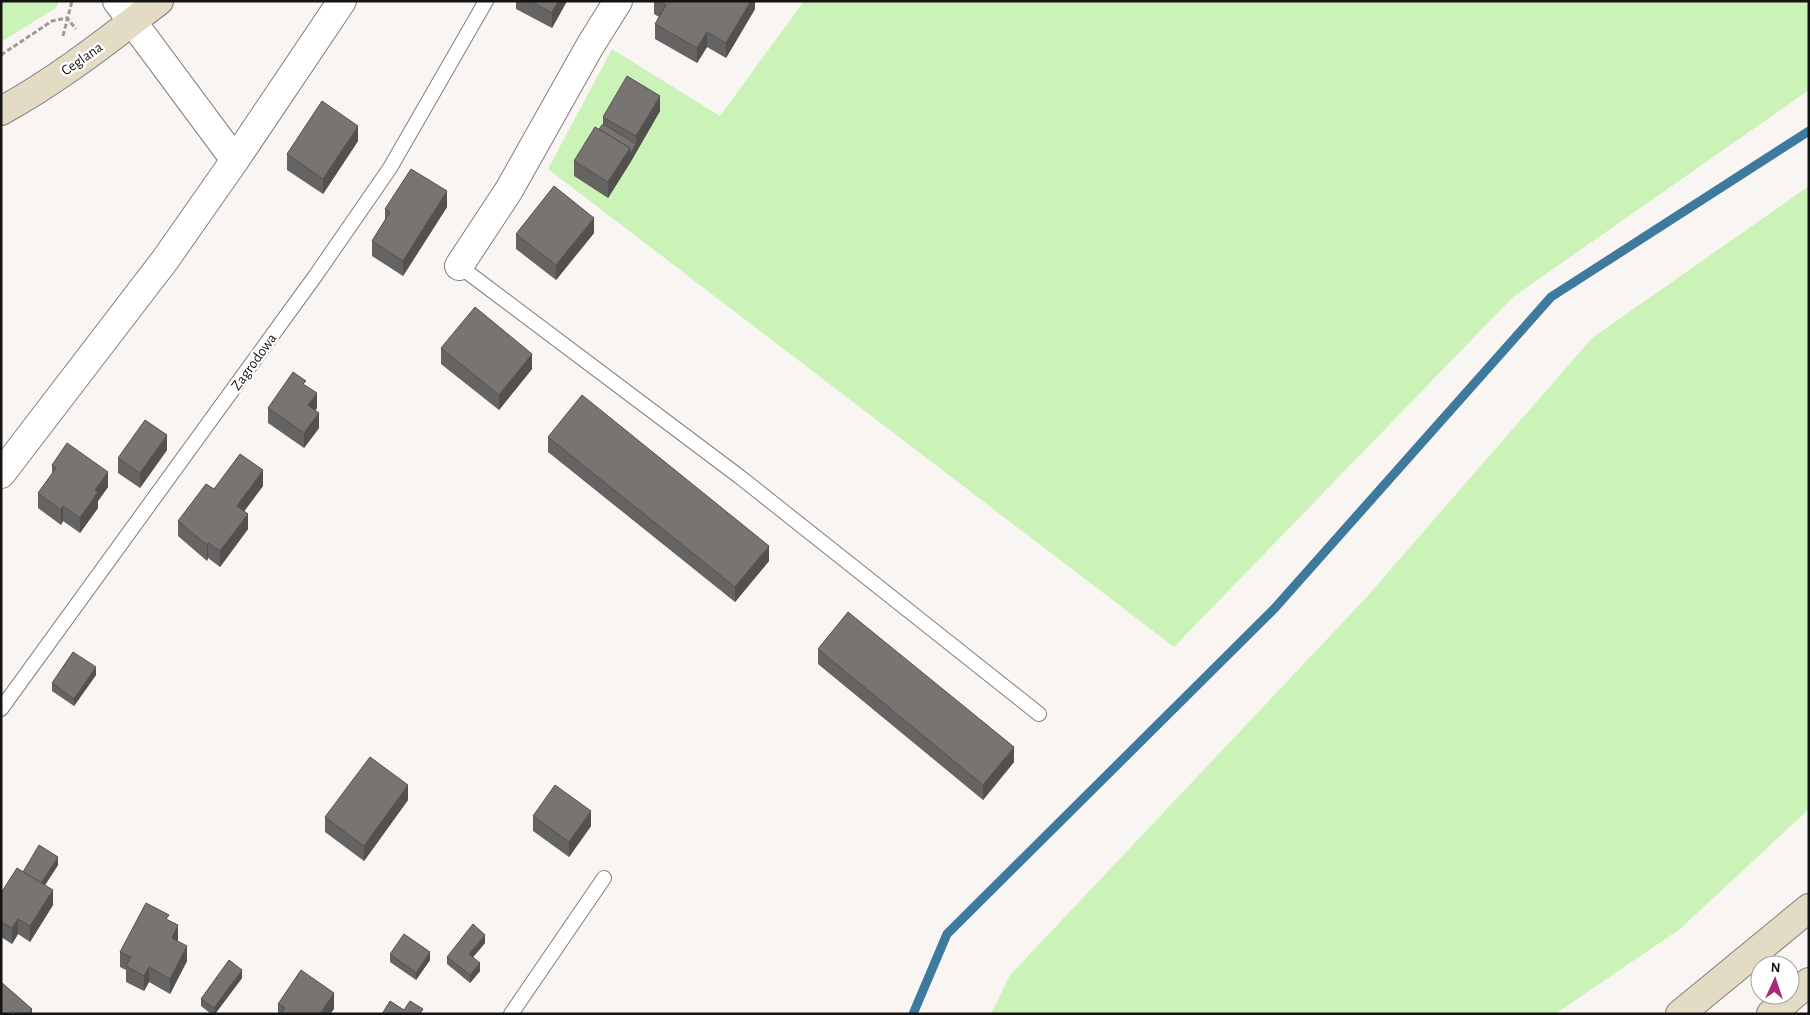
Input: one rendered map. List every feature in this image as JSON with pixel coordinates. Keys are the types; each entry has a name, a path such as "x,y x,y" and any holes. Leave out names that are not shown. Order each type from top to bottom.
{"main road":[{"name":"Ceglana","path":"1,111 61,74 125,12 159,1"},
{"path":"1680,1014 1809,908"},
{"path":"1771,1014 1809,982"}],"street":[{"path":"1,474 148,283 235,160 342,1"},
{"path":"459,266 509,190 590,46 618,1"},
{"path":"125,12 235,160"}],"lane":[{"name":"Zagrodowa","path":"1,709 316,275 390,168 486,1"},
{"path":"459,266 740,478 1039,714"},
{"path":"511,1014 604,878"}],"path":[{"path":"67,18 72,1"},
{"path":"67,18 78,32"},
{"path":"1,54 52,21 67,18"}],"green space":[{"path":"1,1 59,1 56,8 1,42"},
{"path":"804,1 1809,1 1809,90 1513,297 1174,647 548,169 612,49 720,116"},
{"path":"1809,186 1809,809 1680,929 1555,1014 991,1014 1010,975 1364,600 1592,338"}],"building":[{"path":"530,1 558,1 552,13"},
{"path":"658,1 751,1 726,43 707,32 697,48 655,24 666,5"},
{"path":"627,76 660,96 636,136 603,117"},
{"path":"322,101 358,126 323,179 287,154"},
{"path":"603,124 636,144 630,155 630,148 599,129"},
{"path":"595,127 630,148 608,182 574,161"},
{"path":"411,169 447,191 403,261 372,241 390,212 385,209"},
{"path":"554,186 594,218 556,265 516,234"},
{"path":"475,307 532,354 499,395 441,348"},
{"path":"293,372 306,381 303,384 317,393 308,405 319,413 304,433 268,408"},
{"path":"582,395 769,546 735,587 548,437"},
{"path":"145,420 167,435 140,473 118,458"},
{"path":"67,443 108,472 95,490 98,492 80,518 63,506 61,510 38,493 56,468 52,465"},
{"path":"240,454 263,470 237,506 248,514 220,551 208,543 207,545 178,521 206,484 214,489"},
{"path":"848,612 1014,747 983,785 818,649"},
{"path":"73,652 96,667 74,699 52,683"},
{"path":"370,757 408,785 364,846 325,817"},
{"path":"555,785 591,811 569,842 533,816"},
{"path":"39,845 58,857 41,883 23,872"},
{"path":"17,868 53,890 30,926 18,919 12,928 1,922 1,893"},
{"path":"146,903 169,915 166,919 178,925 172,938 187,946 170,979 149,967 144,976 126,966 131,957 120,952"},
{"path":"473,924 485,935 469,954 480,963 470,975 447,957"},
{"path":"404,934 430,952 416,973 390,954"},
{"path":"229,960 242,970 214,1008 201,999"},
{"path":"301,970 334,993 320,1014 281,1014 285,1008 278,1004"},
{"path":"1,982 32,1009 28,1014 16,1014 13,1011 10,1014 1,1014"},
{"path":"390,1001 404,1010 410,1001 423,1009 420,1014 382,1014"}],"waterway":[{"path":"913,1014 947,934 1274,609 1551,297 1809,131"}]}
